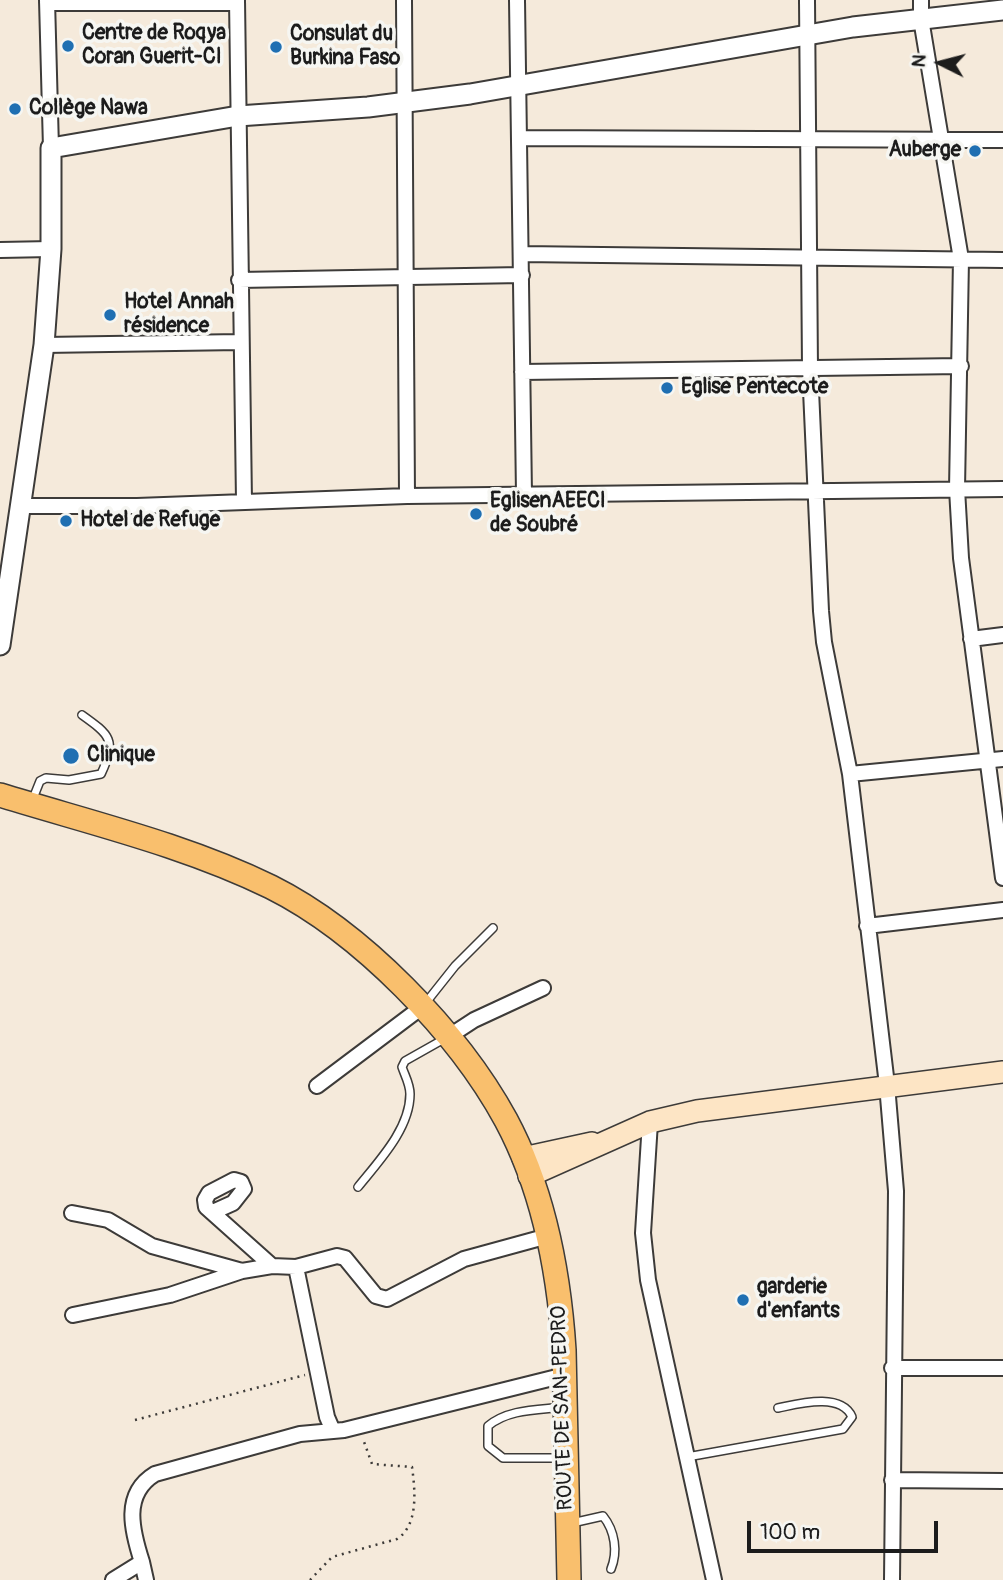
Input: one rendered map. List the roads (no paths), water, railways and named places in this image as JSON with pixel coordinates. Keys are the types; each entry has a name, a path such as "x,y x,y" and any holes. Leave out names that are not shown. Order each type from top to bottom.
{"main road":[{"name":"ROUTE DE SAN-PEDRO","path":"0,796 152,839 272,888 311,911 379,963 448,1037 505,1120 526,1167 548,1236 562,1317 569,1580"},
{"path":"526,1167 559,1147 604,1141 650,1122 697,1111 1003,1072"}],"street":[{"path":"404,0 407,102 404,276 407,496"},
{"path":"517,0 524,494"},
{"path":"807,0 813,490 824,642 850,774 887,1085 896,1191 892,1368 892,1580"},
{"path":"0,645 44,345 51,249 47,1 237,2 244,501"},
{"path":"921,9 961,259 957,489 971,639 1003,878"},
{"path":"51,148 238,116 407,102 519,87 808,34 921,9 1003,10"},
{"path":"520,138 1003,140"},
{"path":"0,250 51,249"},
{"path":"522,254 1003,260"},
{"path":"239,280 522,275"},
{"path":"44,345 240,342"},
{"path":"522,372 961,366"},
{"path":"21,506 137,506 407,496 1003,489"},
{"path":"971,639 1003,635"},
{"path":"850,774 1003,760"},
{"path":"867,926 1003,910"},
{"path":"448,1037 474,1020 543,988"},
{"path":"317,1086 422,1007"},
{"path":"650,1122 644,1245 648,1280 714,1580"},
{"path":"213,1212 272,1266"},
{"path":"72,1213 108,1220 152,1246 242,1271"},
{"path":"74,1315 193,1289 242,1271 272,1266 296,1267 341,1256 376,1296 387,1299 464,1259 548,1236"},
{"path":"296,1267 327,1417 333,1431"},
{"path":"892,1368 1003,1368"},
{"path":"146,1580 132,1520 133,1501 138,1486 145,1479 165,1469 300,1434 363,1425 565,1375"},
{"path":"891,1480 1003,1481"},
{"path":"113,1580 142,1562"}],"lane":[{"path":"30,804 40,781 46,778 69,780 101,774 110,755 110,741 106,732 82,715"},
{"path":"422,1007 455,966 493,928"},
{"path":"358,1187 391,1146 409,1106 409,1086 402,1067 405,1061 448,1037"},
{"path":"687,1457 843,1429 852,1417 849,1410 838,1404 822,1402 778,1408"},
{"path":"565,1407 497,1418 488,1426 488,1446 503,1458 566,1458"},
{"path":"568,1523 603,1516 609,1523 616,1556 611,1569"}],"place":[{"name":"Centre de Roqya Coran Guerit-CI","path":"68,46"},
{"name":"Consulat du Burkina Faso","path":"276,47"},
{"name":"Collège Nawa","path":"15,109"},
{"name":"Auberge","path":"975,151"},
{"name":"Hotel Annah résidence","path":"110,315"},
{"name":"Eglise Pentecote","path":"667,388"},
{"name":"EglisenAEECI de Soubré","path":"476,514"},
{"name":"Hotel de Refuge","path":"66,521"},
{"name":"Clinique","path":"71,756"},
{"name":"garderie d'enfants","path":"743,1300"}]}
